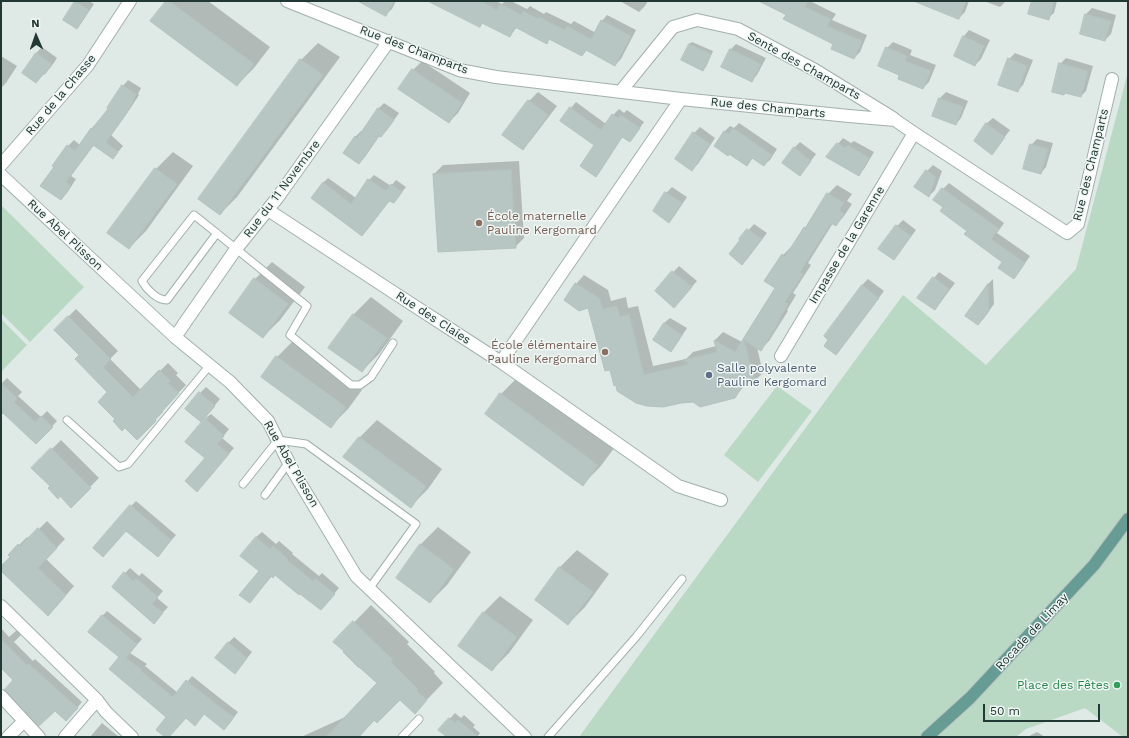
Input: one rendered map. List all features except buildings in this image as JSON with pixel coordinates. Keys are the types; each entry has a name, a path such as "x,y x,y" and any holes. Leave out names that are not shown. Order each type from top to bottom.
{"main road":[{"name":"Rocade de Limay","path":"927,737 970,698 1094,565 1128,519"}],"street":[{"name":"Rue de la Chasse","path":"1,165 88,65 130,1"},
{"name":"Rue des Champarts","path":"287,1 459,70 496,77 680,99 895,120 1067,233 1078,224 1112,79"},
{"name":"Sente des Champarts","path":"621,92 673,27 697,20 738,29 815,70 895,120"},
{"name":"Rue du 11 Novembre","path":"176,337 236,250 268,210 389,41"},
{"path":"501,362 680,99"},
{"name":"Impasse de la Garenne","path":"781,356 914,133"},
{"name":"Rue Abel Plisson","path":"1,175 176,337 230,382 268,421 289,462 356,576 525,737"},
{"name":"Rue des Claies","path":"268,210 501,362 678,486 721,500"},
{"path":"1,606 98,700 106,712 132,737"},
{"path":"1,696 39,737"},
{"path":"65,737 98,700"},
{"path":"8,737 24,721"}],"lane":[{"path":"217,233 168,300 162,300 146,288 142,281 194,215 217,233 236,250 307,306 290,335 351,385 360,385 371,377 393,343"},
{"path":"67,420 119,467 128,464 210,365"},
{"path":"243,484 278,440 306,444 416,524 369,589"},
{"path":"265,495 289,462"},
{"path":"548,737 636,637 682,579"},
{"path":"402,737 419,719"}],"green space":[{"path":"1128,72 1128,737 1123,737 1085,708 1026,729 1016,737 579,737 903,295 986,365 1076,269"},
{"path":"1,205 84,287 30,342 1,313"},
{"path":"1,319 27,345 1,372"},
{"path":"777,386 812,411 758,482 724,455"}],"place":[{"name":"École maternelle Pauline Kergomard","path":"479,223"},
{"name":"École élémentaire Pauline Kergomard","path":"605,352"},
{"name":"Salle polyvalente Pauline Kergomard","path":"709,375"},
{"name":"Place des Fêtes","path":"1117,685"}]}
